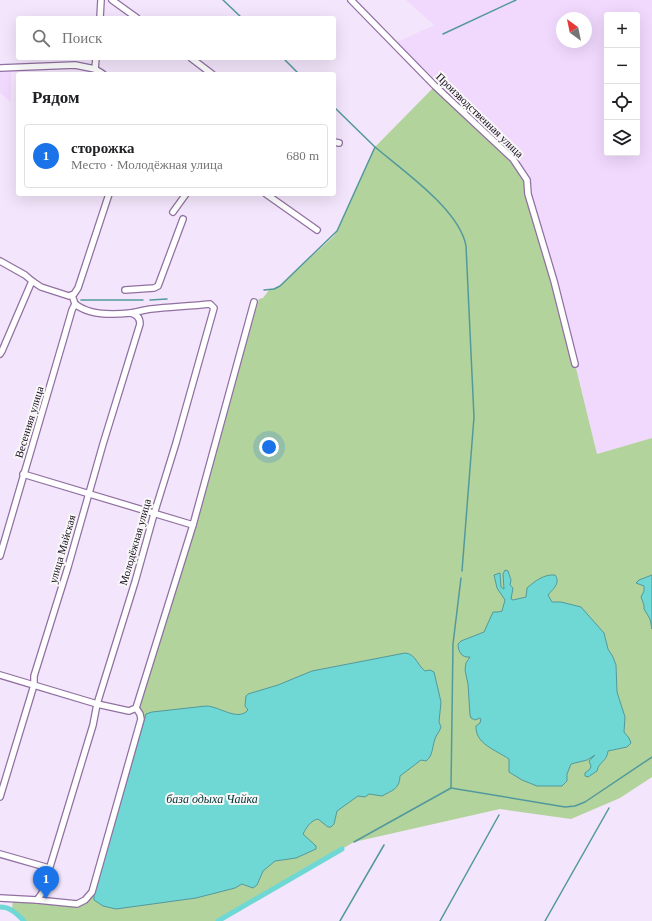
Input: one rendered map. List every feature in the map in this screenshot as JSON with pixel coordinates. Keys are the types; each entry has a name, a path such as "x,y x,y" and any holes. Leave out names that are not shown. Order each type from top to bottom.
{"street":[{"path":"100,16 101,0"},
{"path":"112,0 134,16"},
{"name":"Производственная улица","path":"351,0 435,86 513,159 522,170 527,180 528,194 554,282 575,364"},
{"path":"95,69 96,60"},
{"path":"194,60 209,72"},
{"path":"0,68 75,65 95,69 100,72"},
{"path":"0,260 25,275 32,282 41,287 67,296 72,295 78,288 108,196"},
{"path":"173,212 185,196"},
{"path":"269,196 317,230"},
{"path":"125,290 154,288 158,286 183,219"},
{"path":"0,354 32,282"},
{"path":"72,295 76,304"},
{"path":"0,675 97,704 129,711 136,708 193,525 254,302"},
{"name":"Молодёжная улица","path":"37,900 42,893 93,725 97,704 135,582 214,308 210,304 151,309 130,313 100,313 80,308 76,304"},
{"name":"Весенняя улица","path":"0,556 23,474 69,322 76,304"},
{"name":"улица Майская","path":"0,796 34,685 34,676 140,324 137,316 134,313 130,313"},
{"path":"23,474 193,525"},
{"path":"0,898 77,904 85,900 92,892 141,719 136,708"},
{"path":"0,854 49,868"}],"shaded area":[{"path":"406,0 652,0 652,438 597,454 575,364 527,187 393,44 434,25"},
{"path":"0,70 11,70 11,102 0,93"},
{"path":"435,86 513,159 527,180 597,454 652,438 652,777 620,798 571,819 500,809 354,842 218,921 24,921 12,910 13,899 77,903 89,896 141,719 136,708 193,525 259,299 263,298 269,290 280,286 334,236 375,147"}],"water":[{"path":"505,570 508,571 511,580 510,585 513,588 511,599 513,600 526,597 527,588 540,578 555,575 557,578 557,583 548,595 552,602 561,602 581,607 604,633 608,649 616,665 617,692 625,717 624,732 631,743 627,747 608,751 597,771 588,777 585,776 585,773 590,769 591,766 589,761 595,755 587,760 571,764 567,774 567,781 562,786 537,786 522,780 509,772 509,759 483,742 479,737 476,726 480,723 481,719 475,720 471,718 470,715 468,684 465,670 466,663 470,657 465,657 461,654 458,644 461,641 484,632 493,612 502,611 505,600 497,588 494,575 500,573 501,587 504,589 503,574"},
{"path":"652,575 652,629 650,619 644,609 641,597 644,591 644,586 636,583 639,580"},
{"name":"база одыха Чайка","path":"405,653 412,655 425,671 430,670 434,672 441,702 439,722 441,727 428,759 426,761 421,760 400,776 397,787 392,791 382,796 369,794 365,797 358,796 337,811 334,824 331,827 328,827 318,819 313,821 303,834 316,846 316,849 296,858 275,861 263,871 257,885 253,888 242,884 235,888 196,898 116,909 103,906 94,900 94,894 146,714 206,706 234,714 244,713 248,710 245,706 246,696 248,694 278,685 312,671"}],"waterway":[{"path":"223,0 240,16"},
{"path":"443,34 516,0"},
{"path":"285,60 297,72"},
{"path":"336,109 375,147"},
{"path":"264,290 274,289 280,286 337,231 375,147 414,179 442,205 453,219 461,232 466,246 474,417 462,571"},
{"path":"150,300 167,299"},
{"path":"81,300 143,300"},
{"path":"451,788 453,644 461,578"},
{"path":"354,842 451,788 565,807 575,806 585,802 652,757"},
{"path":"545,921 609,808"},
{"path":"440,921 499,815"},
{"path":"340,921 384,845"},
{"path":"218,921 342,849"},
{"path":"0,907 11,910 24,921"}],"place":[{"name":"сторожка","path":"46,899"}]}
